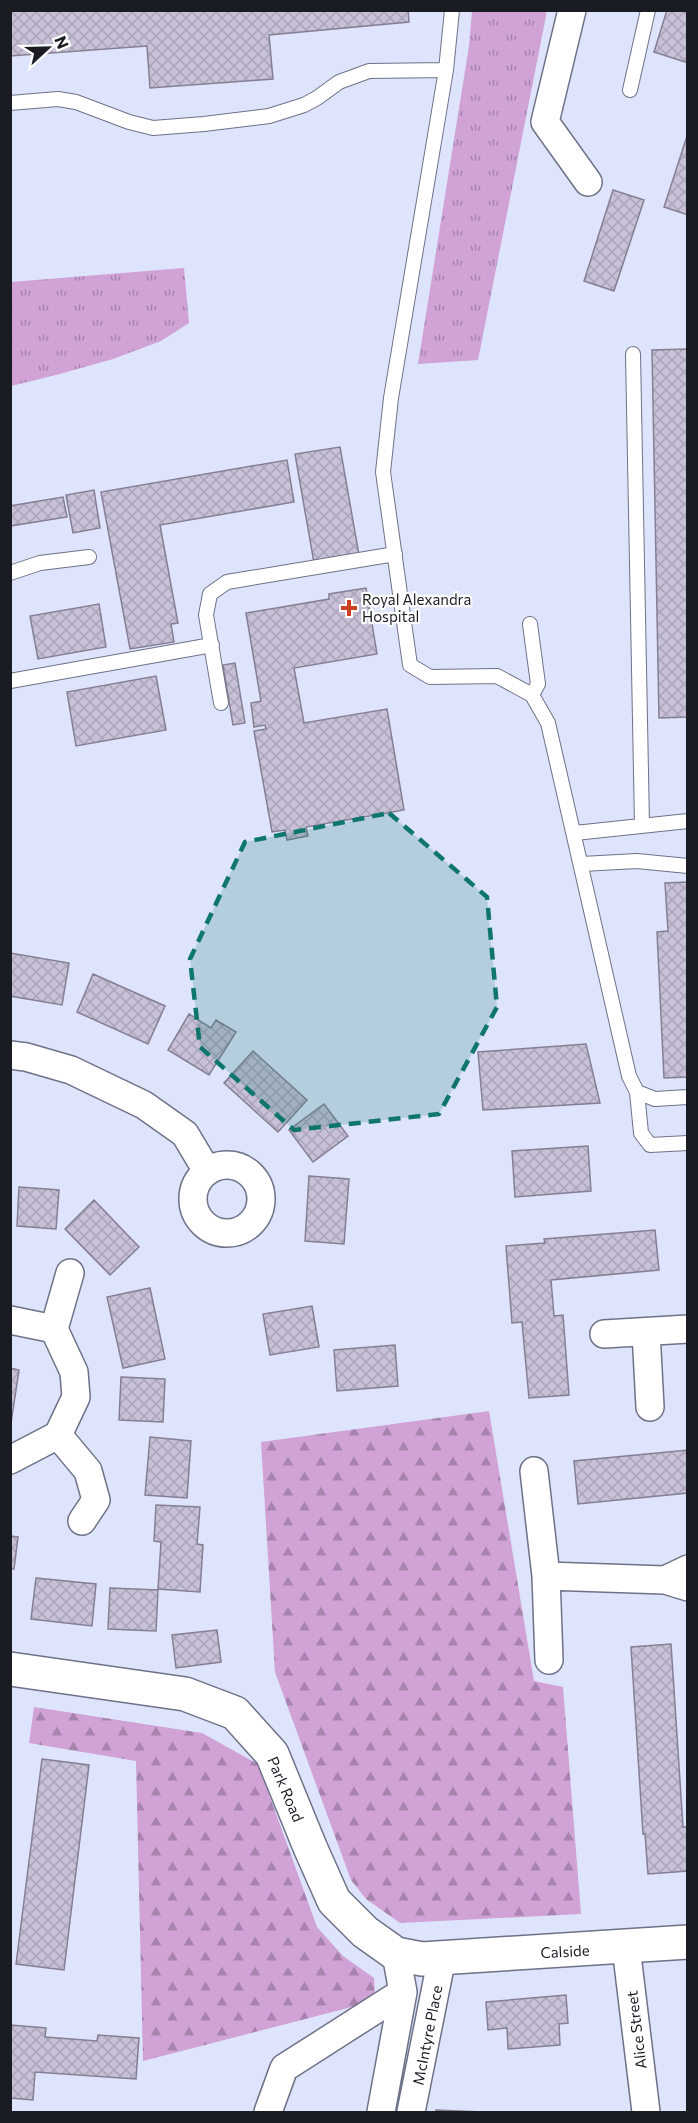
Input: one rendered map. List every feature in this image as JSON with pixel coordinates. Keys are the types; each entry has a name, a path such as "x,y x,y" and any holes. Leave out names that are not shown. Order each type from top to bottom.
{"street":[{"path":"572,10 545,122 588,182"},
{"path":"10,1055 27,1057 71,1070 144,1106 185,1134 207,1171"},
{"path":"10,1460 58,1435 76,1397 74,1372 54,1329 70,1273"},
{"path":"10,1320 54,1329"},
{"path":"604,1334 687,1329"},
{"path":"646,1332 650,1407"},
{"path":"58,1435 88,1471 96,1500 82,1521"},
{"path":"534,1471 546,1576 549,1660"},
{"path":"546,1576 680,1579"},
{"name":"Park Road","path":"10,1669 185,1695 235,1713 272,1754 334,1901 365,1932 396,1954 422,1959 442,1958"},
{"name":"Calside","path":"442,1958 687,1942"},
{"name":"Alice Street","path":"626,1947 646,2112"},
{"path":"381,2112 403,1992 396,1954"},
{"name":"McIntyre Place","path":"411,2112 442,1958"},
{"path":"268,2112 284,2068 403,1992"}],"lane":[{"path":"452,10 446,70 391,398 383,472 410,665 430,677 497,676 532,695 548,723 629,1076 637,1092 641,1133 650,1145 687,1143"},
{"path":"630,90 648,10"},
{"path":"10,103 58,99 76,102 129,122 153,128 269,117 304,105 339,82 369,70 446,70"},
{"path":"633,354 642,825"},
{"path":"221,703 206,615 210,594 226,582 395,554"},
{"path":"10,573 40,563 89,557"},
{"path":"530,624 538,684 532,695"},
{"path":"10,681 212,645"},
{"path":"575,833 687,821"},
{"path":"582,864 637,861 687,866"},
{"path":"637,1092 655,1099 687,1097"}],"highlighted area":[{"path":"389,813 487,897 497,1007 439,1114 294,1130 200,1047 190,959 245,842"}],"green space":[{"path":"472,11 547,11 478,360 418,364 469,46"},
{"path":"184,268 189,323 161,341 113,359 11,386 11,282"},
{"path":"489,1411 534,1681 563,1687 581,1914 400,1923 366,1899 351,1880 275,1672 261,1442"},
{"path":"34,1707 202,1733 258,1764 317,1927 343,1956 374,1978 375,2001 143,2061 136,1761 29,1743"}],"building":[{"path":"10,10 408,10 409,22 269,35 273,79 150,88 147,46 10,56"},
{"path":"667,10 688,10 688,63 654,52"},
{"path":"688,133 688,215 664,207"},
{"path":"613,190 644,200 614,291 584,281"},
{"path":"688,349 688,717 659,718 652,350"},
{"path":"340,447 359,555 314,563 295,454"},
{"path":"287,460 294,502 160,525 178,623 171,624 174,642 130,649 101,492"},
{"path":"94,490 100,528 73,533 66,495"},
{"path":"63,497 67,517 10,526 10,506"},
{"path":"366,588 377,654 294,668 304,723 387,709 404,810 306,827 308,836 287,840 285,830 272,832 254,731 266,729 265,725 254,727 251,703 261,701 246,613 329,599 329,594"},
{"path":"99,604 106,647 38,659 30,616"},
{"path":"235,663 245,723 233,725 223,665"},
{"path":"156,676 166,730 76,746 67,692"},
{"path":"688,882 688,1077 664,1078 657,932 668,931 665,883"},
{"path":"10,953 69,963 62,1005 10,996"},
{"path":"93,974 165,1006 148,1044 77,1012"},
{"path":"189,1014 211,1028 216,1020 236,1032 209,1075 168,1050"},
{"path":"586,1044 600,1103 483,1110 478,1052"},
{"path":"253,1051 307,1100 278,1132 224,1083"},
{"path":"324,1104 348,1136 313,1162 289,1130"},
{"path":"588,1146 591,1191 515,1197 512,1151"},
{"path":"309,1176 349,1179 344,1244 305,1241"},
{"path":"19,1187 59,1190 56,1229 17,1226"},
{"path":"94,1200 139,1247 110,1275 65,1229"},
{"path":"655,1230 659,1270 551,1280 554,1316 563,1315 569,1395 529,1398 522,1322 512,1323 506,1246 545,1243 544,1239"},
{"path":"150,1288 165,1359 123,1368 107,1297"},
{"path":"312,1306 319,1347 270,1355 263,1314"},
{"path":"395,1345 398,1386 337,1391 334,1350"},
{"path":"10,1368 19,1370 10,1430"},
{"path":"121,1377 165,1379 163,1422 119,1420"},
{"path":"150,1437 191,1441 187,1498 145,1495"},
{"path":"688,1450 688,1493 578,1504 574,1461"},
{"path":"156,1505 200,1507 197,1544 203,1545 200,1592 158,1589 161,1542 154,1541"},
{"path":"10,1536 18,1537 14,1569 10,1569"},
{"path":"36,1578 96,1584 92,1626 31,1619"},
{"path":"110,1588 158,1590 156,1631 108,1629"},
{"path":"217,1630 221,1662 176,1668 172,1635"},
{"path":"671,1644 683,1827 688,1827 688,1871 648,1874 645,1834 643,1834 631,1647"},
{"path":"42,1759 89,1765 64,1970 16,1964"},
{"path":"566,1995 568,2023 559,2024 560,2045 508,2049 507,2028 488,2030 486,2002"},
{"path":"10,2025 46,2028 45,2037 97,2041 98,2035 139,2038 136,2079 35,2072 33,2100 10,2098"},
{"path":"436,2110 482,2112 436,2112"}],"place":[{"name":"Royal Alexandra Hospital","path":"349,608"}]}
